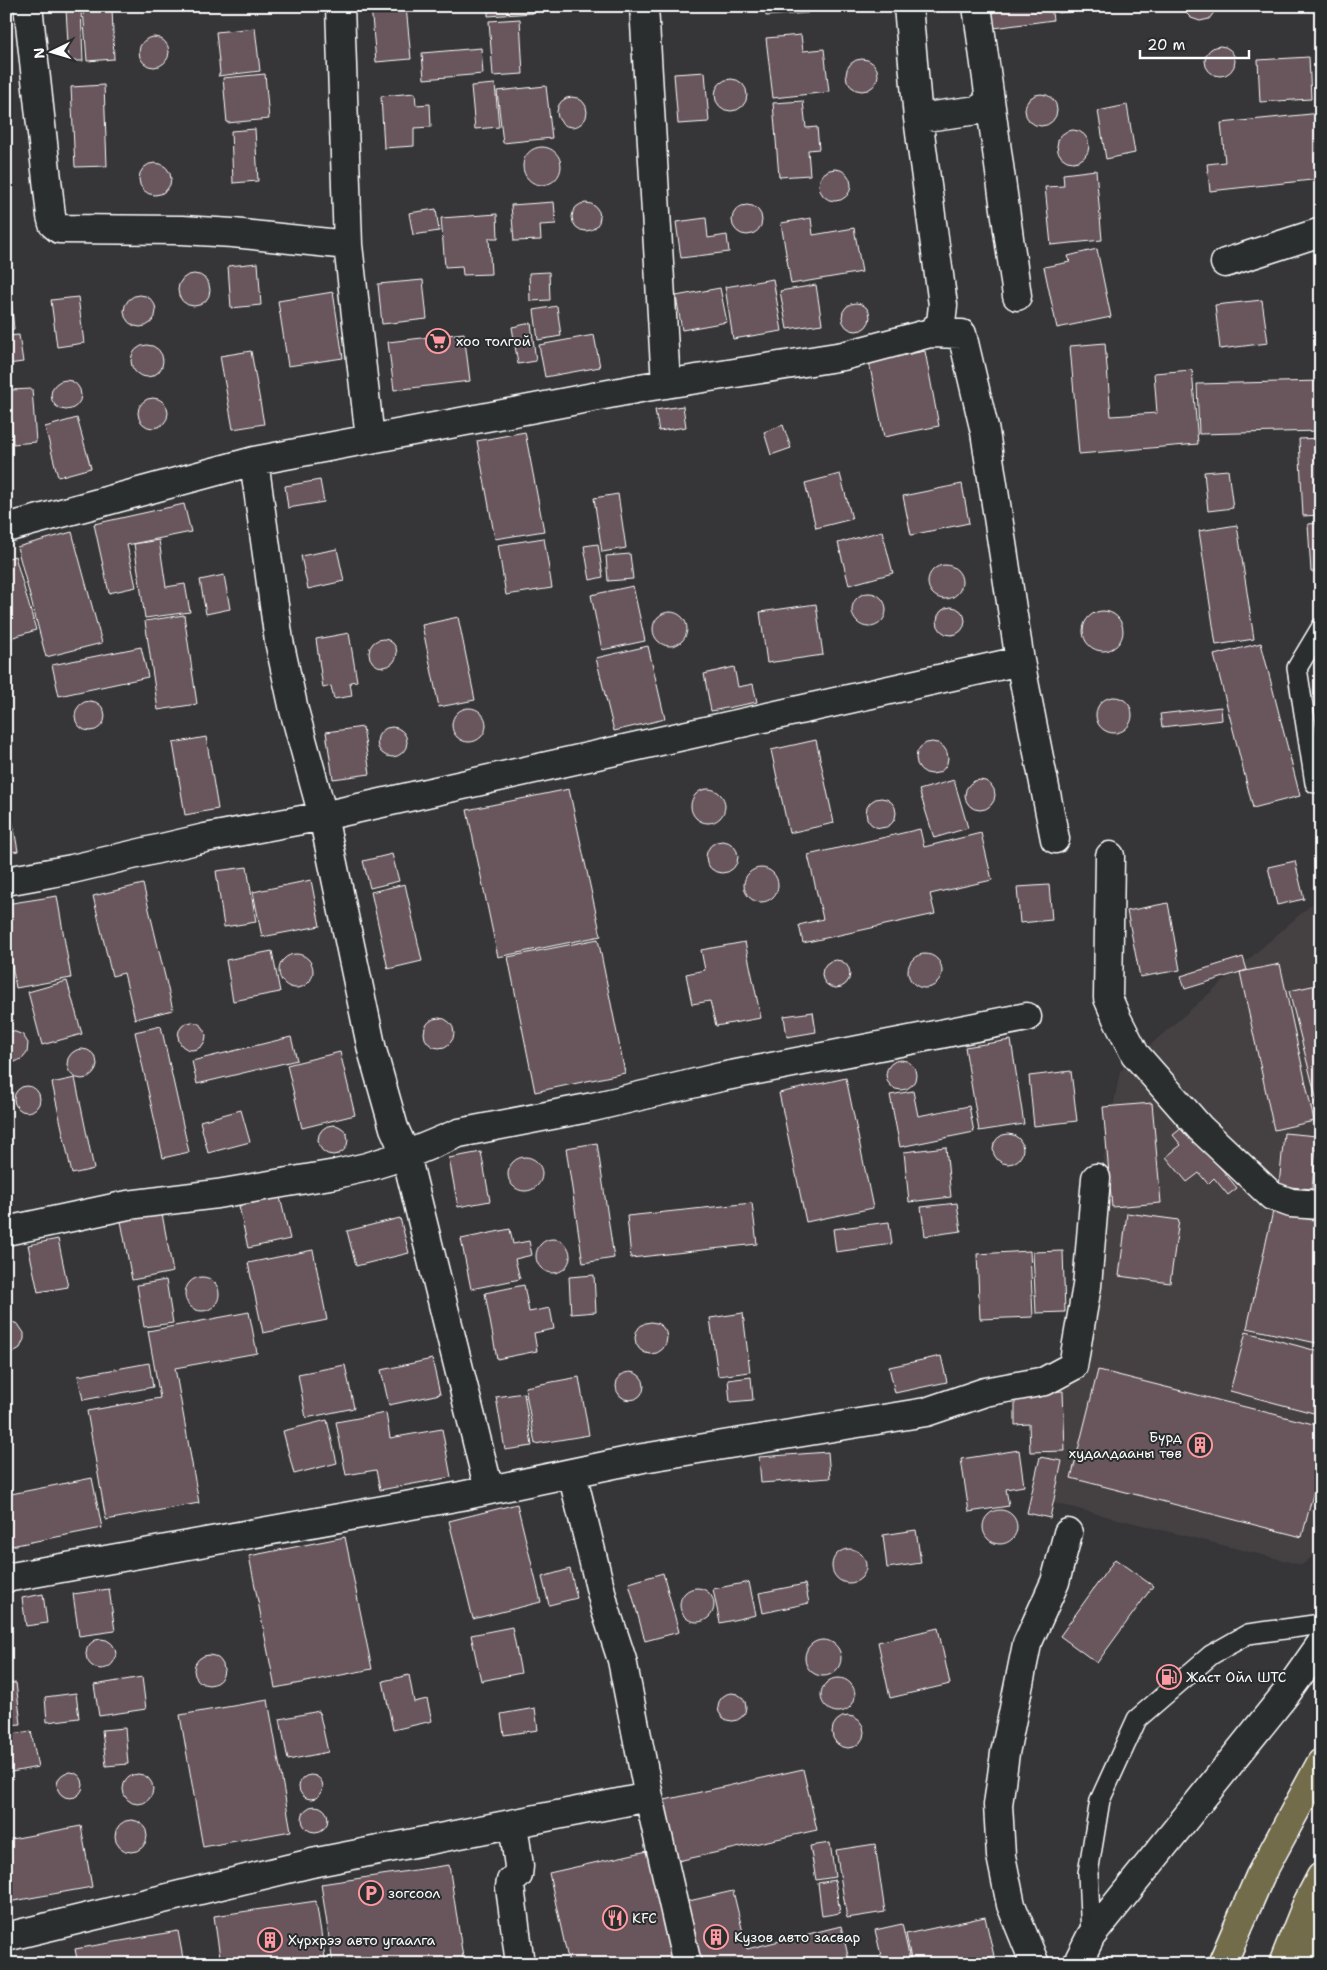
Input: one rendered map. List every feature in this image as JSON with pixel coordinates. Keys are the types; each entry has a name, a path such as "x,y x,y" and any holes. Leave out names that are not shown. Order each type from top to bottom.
{"main road":[{"path":"1210,1964 1321,1762"},
{"path":"1222,1964 1260,1876"},
{"path":"1283,1964 1307,1904 1321,1877"},
{"path":"1307,1904 1309,1946 1317,1964"}],"street":[{"path":"28,6 51,216 53,224 59,229 233,232 348,245"},
{"path":"340,6 348,245 370,440"},
{"path":"644,6 666,384"},
{"path":"908,6 918,118 942,306 941,323 930,333"},
{"path":"977,6 1017,296"},
{"path":"918,118 978,110 989,102"},
{"path":"1225,263 1321,232"},
{"path":"6,528 254,462 666,384 843,356 930,333 962,334 985,432 1020,661 1055,839"},
{"path":"254,462 279,641 294,710 323,816 372,1050 394,1128 406,1155 489,1490"},
{"path":"6,881 72,869 205,838 323,816 1020,661"},
{"path":"1110,856 1108,998 1135,1054 1200,1128 1272,1196 1291,1203 1321,1205"},
{"path":"6,1231 128,1205 313,1179 367,1167 406,1155 459,1133 593,1107 721,1077 1027,1017"},
{"path":"6,1578 489,1490 643,1458 926,1412 985,1392 1045,1381 1073,1366 1087,1286 1096,1178"},
{"path":"572,1473 604,1608 622,1660 649,1797 687,1964"},
{"path":"1035,1964 1011,1905 1002,1856 998,1805 1005,1753 1027,1644 1055,1582 1068,1533"},
{"path":"1077,1964 1091,1936 1288,1690 1321,1644"},
{"path":"6,1938 312,1863 649,1797"},
{"path":"513,1824 519,1866 518,1875 511,1880 510,1887 520,1964"}],"lane":[{"path":"1315,783 1296,668 1321,628"},
{"path":"1091,1936 1088,1873 1100,1800 1137,1719 1211,1655 1248,1634 1321,1624"}],"shaded area":[{"path":"1321,896 1321,1549 1302,1565 1038,1499 1120,1071"}],"building":[{"path":"371,6 406,6 411,59 376,62"},
{"path":"488,6 532,6 533,13 488,16"},
{"path":"765,6 808,6 808,13 766,16"},
{"path":"991,6 1051,6 1053,20 994,28"},
{"path":"1057,6 1086,6 1087,10 1058,13"},
{"path":"1186,6 1215,6 1215,11 1209,19 1200,21 1191,18 1187,14"},
{"path":"81,8 83,61 69,61 66,9"},
{"path":"112,8 114,59 87,61 83,9"},
{"path":"520,19 523,74 493,76 489,21"},
{"path":"255,28 260,71 218,76 220,73 216,32"},
{"path":"801,35 803,51 824,49 829,92 773,98 766,38"},
{"path":"154,37 165,41 169,52 165,63 154,67 143,63 139,52 143,41"},
{"path":"1220,46 1231,50 1235,61 1231,72 1220,76 1209,72 1205,61 1209,50"},
{"path":"481,48 483,74 424,79 422,53"},
{"path":"1309,57 1311,99 1260,102 1258,60"},
{"path":"862,59 868,60 873,64 877,69 877,81 873,86 868,90 862,91 856,90 851,86 847,81 846,75 847,69 851,64 856,60"},
{"path":"705,72 709,122 678,124 674,74"},
{"path":"265,74 269,119 227,123 223,78"},
{"path":"731,79 737,80 742,84 746,89 746,101 742,106 737,110 731,111 725,110 720,106 716,101 715,95 716,89 720,84 725,80"},
{"path":"495,84 499,127 475,129 471,86"},
{"path":"104,85 107,166 75,167 71,87"},
{"path":"546,86 552,138 503,143 497,91"},
{"path":"415,93 416,105 430,104 431,127 414,128 414,146 384,148 381,96"},
{"path":"1041,94 1047,95 1052,99 1056,104 1056,116 1052,121 1047,125 1041,126 1035,125 1030,121 1026,116 1025,110 1026,104 1030,99 1035,95"},
{"path":"572,97 583,101 587,112 583,123 572,127 561,123 557,112 561,101"},
{"path":"803,101 806,128 817,127 819,149 808,150 810,175 779,177 773,103"},
{"path":"1127,105 1135,153 1106,159 1098,111"},
{"path":"1321,113 1321,179 1210,191 1207,164 1225,162 1221,123"},
{"path":"255,129 258,181 233,183 231,131"},
{"path":"1073,130 1079,131 1084,135 1088,140 1088,152 1084,157 1079,161 1073,162 1067,161 1062,157 1058,152 1057,146 1058,140 1062,135 1067,131"},
{"path":"542,147 549,148 555,153 560,159 560,173 555,179 549,184 542,185 535,184 529,179 524,173 523,166 524,159 529,153 535,148"},
{"path":"155,163 166,168 171,179 166,190 155,195 144,190 139,179 144,168"},
{"path":"835,169 841,170 846,174 850,179 850,191 846,196 841,200 835,201 829,200 824,196 820,191 819,185 820,179 824,174 829,170"},
{"path":"1096,170 1102,240 1051,245 1045,187 1064,186 1063,174"},
{"path":"554,202 556,224 540,225 541,240 514,241 511,205"},
{"path":"586,203 596,207 600,217 596,227 586,231 576,227 572,217 576,207"},
{"path":"747,205 758,209 762,220 758,231 747,235 736,231 732,220 736,209"},
{"path":"436,209 439,231 413,235 409,213"},
{"path":"497,214 498,238 489,238 491,274 463,275 462,266 445,267 441,218"},
{"path":"706,218 708,238 727,235 729,252 681,258 676,222"},
{"path":"811,218 813,235 854,228 862,272 791,284 781,223"},
{"path":"1097,249 1111,317 1057,328 1044,267 1070,262 1068,256"},
{"path":"258,263 261,305 231,308 228,266"},
{"path":"549,272 550,300 530,301 529,273"},
{"path":"194,274 205,279 210,290 205,301 194,306 183,301 178,290 183,279"},
{"path":"773,279 782,331 733,339 725,287"},
{"path":"423,280 427,319 382,324 378,284"},
{"path":"816,285 822,324 787,329 780,291"},
{"path":"720,288 727,322 682,330 676,296"},
{"path":"333,292 343,358 288,366 278,301"},
{"path":"140,295 151,300 156,311 151,322 140,327 129,322 124,311 129,300"},
{"path":"78,297 84,343 57,347 51,300"},
{"path":"6,299 11,299 14,329 6,330"},
{"path":"1262,300 1268,343 1220,349 1215,305"},
{"path":"856,303 866,307 870,317 866,327 856,331 846,327 842,317 846,307"},
{"path":"557,306 561,336 538,340 534,310"},
{"path":"531,323 536,361 518,364 512,327"},
{"path":"464,333 470,381 394,390 388,342"},
{"path":"19,335 23,362 8,364 6,336"},
{"path":"594,335 600,367 545,377 539,345"},
{"path":"1105,343 1111,416 1157,413 1154,373 1192,370 1198,444 1079,454 1070,346"},
{"path":"147,345 158,350 163,361 158,372 147,377 136,372 131,361 136,350"},
{"path":"251,351 264,424 233,429 220,356"},
{"path":"925,351 939,426 884,437 869,362"},
{"path":"66,380 77,384 81,395 77,406 66,410 55,406 51,395 55,384"},
{"path":"1321,381 1321,431 1199,434 1197,384"},
{"path":"32,389 36,442 13,444 10,390"},
{"path":"153,398 164,402 168,413 164,424 153,428 142,424 138,413 142,402"},
{"path":"683,406 686,427 659,431 655,410"},
{"path":"77,418 91,468 58,477 45,427"},
{"path":"783,425 791,448 771,455 764,432"},
{"path":"525,432 544,531 495,539 477,441"},
{"path":"1321,438 1321,515 1303,516 1299,439"},
{"path":"1228,470 1233,508 1208,511 1204,472"},
{"path":"840,474 852,519 816,528 805,483"},
{"path":"320,480 324,502 288,508 285,486"},
{"path":"962,484 969,523 911,535 903,496"},
{"path":"618,494 626,548 602,552 594,498"},
{"path":"184,504 191,532 127,545 136,587 109,593 94,524"},
{"path":"1321,523 1321,572 1311,572 1308,524"},
{"path":"1237,525 1254,639 1216,645 1199,531"},
{"path":"882,531 893,573 849,585 838,543"},
{"path":"72,532 102,643 46,657 17,547"},
{"path":"544,538 552,588 506,595 498,545"},
{"path":"159,540 166,587 185,584 190,612 145,618 134,544"},
{"path":"598,544 603,577 590,580 584,546"},
{"path":"337,549 344,581 308,589 301,556"},
{"path":"630,554 633,579 608,581 606,556"},
{"path":"15,556 36,630 7,639 6,559"},
{"path":"945,565 957,570 962,582 957,594 945,599 933,594 928,582 933,570"},
{"path":"224,575 230,609 206,614 200,580"},
{"path":"633,586 645,641 602,650 591,595"},
{"path":"869,593 881,598 886,610 881,622 869,627 857,622 852,610 857,598"},
{"path":"816,604 823,655 767,663 760,612"},
{"path":"951,607 961,611 965,621 961,631 951,635 941,631 937,621 941,611"},
{"path":"1099,611 1107,611 1114,614 1120,620 1123,631 1120,642 1114,648 1107,651 1099,651 1092,648 1086,642 1083,635 1083,627 1086,620 1092,614"},
{"path":"670,612 682,617 687,629 682,641 670,646 658,641 653,629 658,617"},
{"path":"184,615 197,704 158,710 145,621"},
{"path":"458,617 475,700 439,707 422,625"},
{"path":"349,633 357,681 350,682 352,696 334,699 331,686 323,688 316,639"},
{"path":"383,639 393,643 397,653 393,663 383,667 373,663 369,653 373,643"},
{"path":"1261,643 1300,796 1253,808 1214,655"},
{"path":"648,646 665,719 614,731 596,658"},
{"path":"141,647 148,677 59,696 52,665"},
{"path":"734,667 738,687 753,684 757,702 711,711 704,674"},
{"path":"1114,697 1127,702 1132,715 1127,728 1114,733 1101,728 1096,715 1101,702"},
{"path":"90,701 101,705 105,716 101,727 90,731 79,727 75,716 79,705"},
{"path":"1221,707 1222,720 1162,727 1160,714"},
{"path":"469,708 476,709 481,713 485,718 485,732 481,737 476,741 469,742 462,741 457,737 453,732 452,725 453,718 457,713 462,709"},
{"path":"363,727 370,774 333,779 326,732"},
{"path":"392,727 403,731 407,742 403,753 392,757 381,753 377,742 381,731"},
{"path":"206,737 218,809 185,815 173,743"},
{"path":"816,740 834,823 789,833 771,750"},
{"path":"932,742 938,743 943,747 947,752 947,764 943,769 938,773 932,774 926,773 921,769 917,764 916,758 917,752 921,747 926,743"},
{"path":"954,780 968,828 934,838 919,790"},
{"path":"980,780 991,784 995,795 991,806 980,810 969,806 965,795 969,784"},
{"path":"6,783 18,851 6,853"},
{"path":"569,789 601,936 498,957 467,810"},
{"path":"708,789 720,794 725,806 720,818 708,823 696,818 691,806 696,794"},
{"path":"881,798 892,802 896,813 892,824 881,828 870,824 866,813 870,802"},
{"path":"920,829 924,847 981,833 992,880 930,894 935,914 803,943 799,925 823,919 808,855"},
{"path":"722,841 733,846 738,857 733,868 722,873 711,868 706,857 711,846"},
{"path":"392,854 399,881 370,888 363,861"},
{"path":"1295,861 1304,899 1277,905 1268,867"},
{"path":"247,867 256,922 224,927 216,871"},
{"path":"761,868 773,873 778,885 773,897 761,902 749,897 744,885 749,873"},
{"path":"311,880 320,926 262,937 253,892"},
{"path":"143,884 173,1010 135,1019 124,973 112,976 93,896"},
{"path":"405,884 422,961 388,969 371,892"},
{"path":"1049,885 1052,920 1020,923 1017,887"},
{"path":"57,896 71,978 16,988 6,930 6,904"},
{"path":"1168,903 1180,970 1140,977 1127,911"},
{"path":"598,939 625,1073 535,1092 508,957"},
{"path":"745,942 761,1018 716,1026 710,1001 692,1004 686,974 705,970 701,950"},
{"path":"272,951 280,992 233,1001 226,960"},
{"path":"296,954 308,959 313,971 308,983 296,988 284,983 279,971 284,959"},
{"path":"925,954 937,959 942,971 937,983 925,988 913,983 908,971 913,959"},
{"path":"1243,957 1247,970 1185,989 1181,976"},
{"path":"836,960 846,964 850,974 846,984 836,988 826,984 822,974 826,964"},
{"path":"1280,964 1314,1121 1274,1130 1240,972"},
{"path":"67,981 82,1034 42,1045 28,992"},
{"path":"1321,984 1321,1117 1289,991"},
{"path":"813,1012 816,1032 787,1037 784,1016"},
{"path":"439,1018 450,1022 454,1033 450,1044 439,1048 428,1044 424,1033 428,1022"},
{"path":"192,1022 202,1026 206,1036 202,1046 192,1050 182,1046 178,1036 182,1026"},
{"path":"161,1026 189,1152 163,1158 135,1032"},
{"path":"13,1031 23,1035 28,1043 27,1053 23,1058 15,1062 6,1060 6,1033"},
{"path":"291,1037 297,1060 197,1084 192,1061"},
{"path":"1011,1040 1024,1124 979,1131 965,1047"},
{"path":"82,1049 93,1053 97,1064 93,1075 82,1079 71,1075 67,1064 71,1053"},
{"path":"340,1052 355,1115 302,1128 287,1065"},
{"path":"901,1060 912,1064 916,1075 912,1086 901,1090 890,1086 886,1075 890,1064"},
{"path":"1071,1071 1077,1121 1034,1126 1029,1076"},
{"path":"75,1078 94,1169 72,1174 52,1083"},
{"path":"846,1078 873,1208 806,1222 779,1093"},
{"path":"27,1086 36,1090 40,1099 36,1108 27,1112 18,1108 14,1099 18,1090"},
{"path":"913,1091 918,1116 969,1106 974,1132 900,1147 890,1095"},
{"path":"1164,1099 1237,1188 1228,1195 1214,1178 1208,1184 1199,1173 1187,1182 1166,1157 1181,1145 1173,1135 1183,1127"},
{"path":"1152,1103 1161,1203 1112,1207 1103,1107"},
{"path":"241,1110 250,1142 208,1153 200,1121"},
{"path":"333,1125 344,1129 348,1140 344,1151 333,1155 322,1151 318,1140 322,1129"},
{"path":"1284,1133 1317,1136 1312,1189 1279,1186"},
{"path":"1008,1134 1019,1138 1023,1149 1019,1160 1008,1164 997,1160 993,1149 997,1138"},
{"path":"597,1143 614,1258 583,1263 566,1148"},
{"path":"946,1147 951,1197 909,1202 904,1152"},
{"path":"481,1152 490,1201 458,1207 449,1158"},
{"path":"525,1157 537,1162 542,1174 537,1186 525,1191 513,1186 508,1174 513,1162"},
{"path":"280,1197 290,1239 248,1248 239,1206"},
{"path":"752,1203 757,1244 631,1258 627,1216"},
{"path":"957,1203 961,1231 925,1236 921,1207"},
{"path":"1273,1211 1321,1222 1321,1344 1247,1328"},
{"path":"1127,1213 1179,1220 1170,1283 1119,1276"},
{"path":"162,1214 173,1272 132,1280 121,1221"},
{"path":"400,1218 409,1253 356,1266 347,1231"},
{"path":"889,1222 892,1244 836,1252 833,1229"},
{"path":"510,1229 513,1244 529,1241 532,1255 515,1259 520,1279 471,1289 461,1239"},
{"path":"58,1239 68,1287 38,1292 28,1245"},
{"path":"553,1239 565,1244 570,1256 565,1268 553,1273 541,1268 536,1256 541,1244"},
{"path":"313,1250 327,1320 263,1333 248,1263"},
{"path":"1030,1251 1033,1317 980,1319 977,1254"},
{"path":"1063,1251 1065,1312 1036,1313 1033,1252"},
{"path":"594,1275 596,1312 571,1314 569,1277"},
{"path":"202,1277 209,1278 214,1282 218,1287 218,1301 214,1306 209,1310 202,1311 195,1310 190,1306 186,1301 185,1294 186,1287 190,1282 195,1278"},
{"path":"166,1280 173,1323 144,1327 137,1285"},
{"path":"524,1285 529,1312 550,1308 554,1329 534,1333 537,1351 497,1359 485,1293"},
{"path":"249,1312 257,1353 175,1368 199,1503 106,1520 87,1411 160,1398 148,1331"},
{"path":"743,1313 750,1372 718,1376 710,1318"},
{"path":"6,1320 18,1324 24,1333 24,1339 20,1348 10,1354 6,1354"},
{"path":"651,1322 662,1327 667,1338 662,1349 651,1354 640,1349 635,1338 640,1327"},
{"path":"1246,1332 1321,1352 1321,1415 1230,1391"},
{"path":"941,1356 947,1382 895,1393 889,1367"},
{"path":"432,1359 440,1394 389,1405 381,1370"},
{"path":"149,1363 153,1387 83,1400 78,1376"},
{"path":"345,1365 354,1408 306,1418 298,1374"},
{"name":"Бүрд худалдааны төв","path":"1098,1370 1321,1426 1321,1463 1302,1537 1071,1478"},
{"path":"630,1372 640,1376 644,1386 640,1396 630,1400 620,1396 616,1386 620,1376"},
{"path":"579,1377 589,1435 535,1444 525,1387"},
{"path":"751,1377 753,1400 730,1402 728,1380"},
{"path":"1063,1391 1065,1451 1030,1452 1029,1424 1015,1425 1015,1393"},
{"path":"524,1393 532,1446 505,1450 496,1397"},
{"path":"386,1413 390,1438 442,1429 451,1477 380,1490 376,1470 346,1475 336,1422"},
{"path":"327,1420 337,1463 294,1474 283,1431"},
{"path":"1019,1450 1024,1486 1006,1489 1009,1506 969,1512 961,1459"},
{"path":"828,1452 830,1478 761,1483 759,1457"},
{"path":"1040,1457 1062,1461 1050,1518 1027,1513"},
{"path":"92,1478 102,1528 6,1547 6,1495"},
{"path":"517,1504 541,1602 473,1619 449,1521"},
{"path":"1000,1510 1012,1515 1017,1527 1012,1539 1000,1544 988,1539 983,1527 988,1515"},
{"path":"916,1530 921,1563 887,1568 883,1535"},
{"path":"345,1537 372,1669 275,1688 249,1556"},
{"path":"849,1549 861,1554 866,1566 861,1578 849,1583 837,1578 832,1566 837,1554"},
{"path":"1115,1559 1153,1586 1097,1663 1060,1636"},
{"path":"570,1569 577,1598 549,1605 542,1577"},
{"path":"663,1573 679,1632 645,1641 629,1583"},
{"path":"749,1582 756,1615 720,1623 713,1589"},
{"path":"805,1584 809,1603 763,1613 759,1593"},
{"path":"697,1588 704,1589 709,1593 713,1598 713,1612 709,1617 704,1621 697,1622 690,1621 685,1617 681,1612 680,1605 681,1598 685,1593 690,1589"},
{"path":"109,1589 115,1631 79,1636 73,1594"},
{"path":"43,1594 47,1623 26,1626 22,1598"},
{"path":"512,1627 521,1673 481,1681 471,1635"},
{"path":"938,1628 950,1684 890,1698 878,1642"},
{"path":"101,1639 107,1640 115,1648 115,1660 107,1668 101,1669 95,1668 87,1660 86,1654 87,1648 95,1640"},
{"path":"823,1640 830,1641 836,1645 840,1651 840,1665 836,1671 830,1675 823,1676 816,1675 810,1671 806,1665 805,1658 806,1651 810,1645 816,1641"},
{"path":"209,1655 220,1659 224,1670 220,1681 209,1685 198,1681 194,1670 198,1659"},
{"path":"409,1675 414,1702 427,1699 432,1721 393,1730 383,1681"},
{"path":"142,1677 146,1709 99,1716 94,1685"},
{"path":"838,1678 850,1683 855,1695 850,1707 838,1712 826,1707 821,1695 826,1683"},
{"path":"16,1683 21,1724 6,1725 6,1684"},
{"path":"76,1693 79,1718 47,1722 45,1697"},
{"path":"732,1693 742,1697 746,1707 742,1717 732,1721 722,1717 718,1707 722,1697"},
{"path":"268,1700 291,1831 203,1847 180,1715"},
{"path":"535,1708 538,1730 504,1735 501,1714"},
{"path":"319,1711 328,1752 288,1760 280,1719"},
{"path":"848,1716 859,1721 864,1732 859,1743 848,1748 837,1743 832,1732 837,1721"},
{"path":"125,1728 128,1764 106,1766 102,1730"},
{"path":"31,1731 38,1767 6,1773 6,1735"},
{"path":"803,1769 817,1830 669,1863 656,1802"},
{"path":"70,1772 79,1776 83,1785 79,1794 70,1798 61,1794 57,1785 61,1776"},
{"path":"138,1774 149,1778 153,1789 149,1800 138,1804 127,1800 123,1789 127,1778"},
{"path":"311,1775 320,1778 323,1787 320,1796 311,1799 302,1796 299,1787 302,1778"},
{"path":"315,1806 324,1810 328,1819 324,1828 315,1832 306,1828 302,1819 306,1810"},
{"path":"131,1820 137,1821 142,1825 146,1830 146,1842 142,1847 137,1851 131,1852 125,1851 120,1847 116,1842 115,1836 116,1830 120,1825 125,1821"},
{"path":"81,1826 92,1887 8,1902 6,1890 6,1840"},
{"path":"830,1843 835,1877 816,1880 810,1846"},
{"path":"875,1844 885,1912 847,1918 836,1850"},
{"name":"KFC","path":"656,1849 681,1964 569,1964 549,1873"},
{"path":"449,1865 464,1964 333,1964 321,1884"},
{"path":"835,1880 840,1913 822,1916 818,1883"},
{"name":"Кузов авто засвар","path":"733,1891 747,1949 841,1926 850,1964 695,1964 680,1903"},
{"name":"Хүрхрээ авто угаалга","path":"316,1901 326,1964 221,1964 214,1916"},
{"path":"985,1917 994,1956 959,1964 912,1964 906,1934"},
{"path":"902,1924 911,1964 883,1964 875,1930"},
{"path":"178,1931 184,1964 78,1964 75,1949"}],"place":[{"name":"хоо толгой","path":"438,341"},
{"name":"Бүрд худалдааны төв","path":"1200,1445"},
{"name":"Жаст Ойл ШТС","path":"1169,1677"},
{"name":"зогсоол","path":"371,1893"},
{"name":"KFC","path":"615,1918"},
{"name":"Кузов авто засвар","path":"716,1937"},
{"name":"Хүрхрээ авто угаалга","path":"270,1940"}]}
